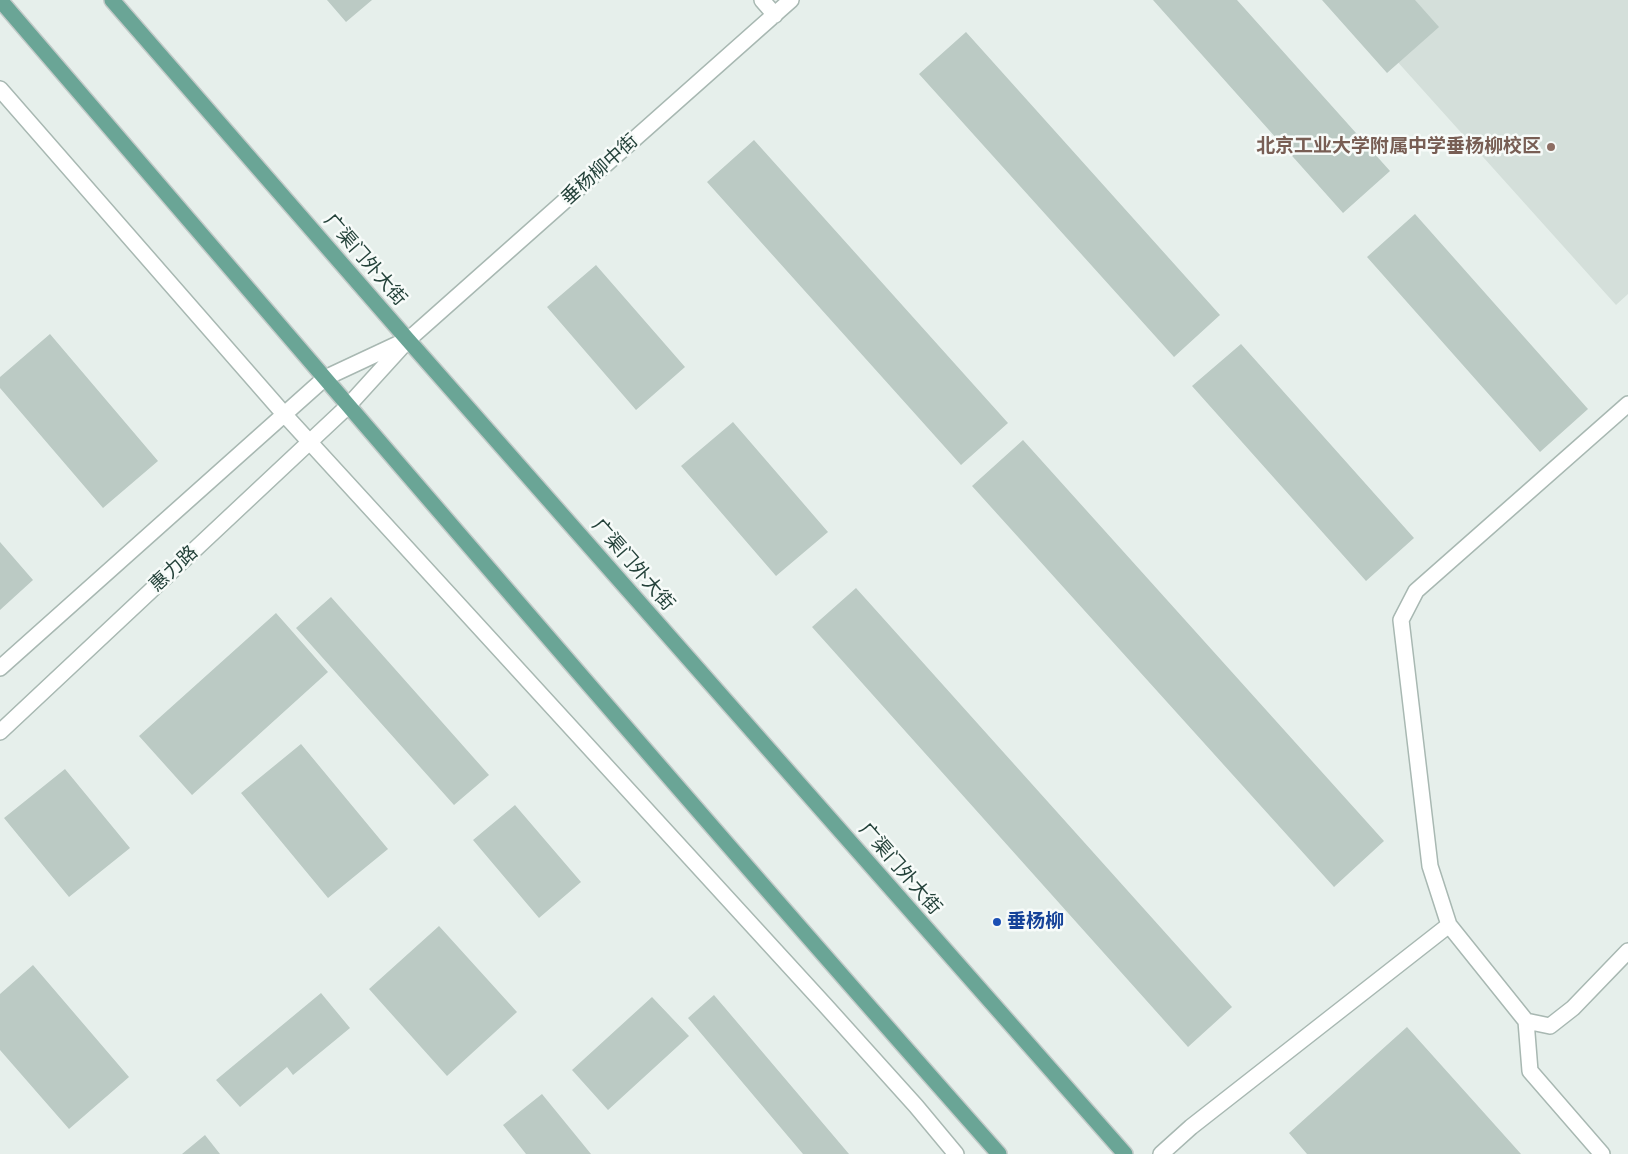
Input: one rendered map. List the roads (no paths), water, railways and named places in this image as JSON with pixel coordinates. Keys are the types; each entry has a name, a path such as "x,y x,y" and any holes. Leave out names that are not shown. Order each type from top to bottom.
{"main road":[{"path":"0,0 348,406 849,984 999,1154"},
{"name":"广渠门外大街","path":"112,0 408,340 1125,1154"}],"street":[{"path":"762,0 775,15"},
{"name":"垂杨柳中街","path":"408,340 792,0"},
{"path":"0,89 284,414 826,1005 956,1154"},
{"path":"0,668 325,378 408,340"},
{"name":"惠力路","path":"0,732 348,406 408,340"},
{"path":"1602,1154 1530,1071 1526,1022 1449,925 1430,866 1401,620 1416,591 1628,404"},
{"path":"1161,1154 1191,1127 1449,925"},
{"path":"1526,1022 1550,1026 1573,1008 1628,951"}],"place":[{"name":"北京工业大学附属中学垂杨柳校区","path":"1551,147"},
{"name":"垂杨柳","path":"997,922"}]}
